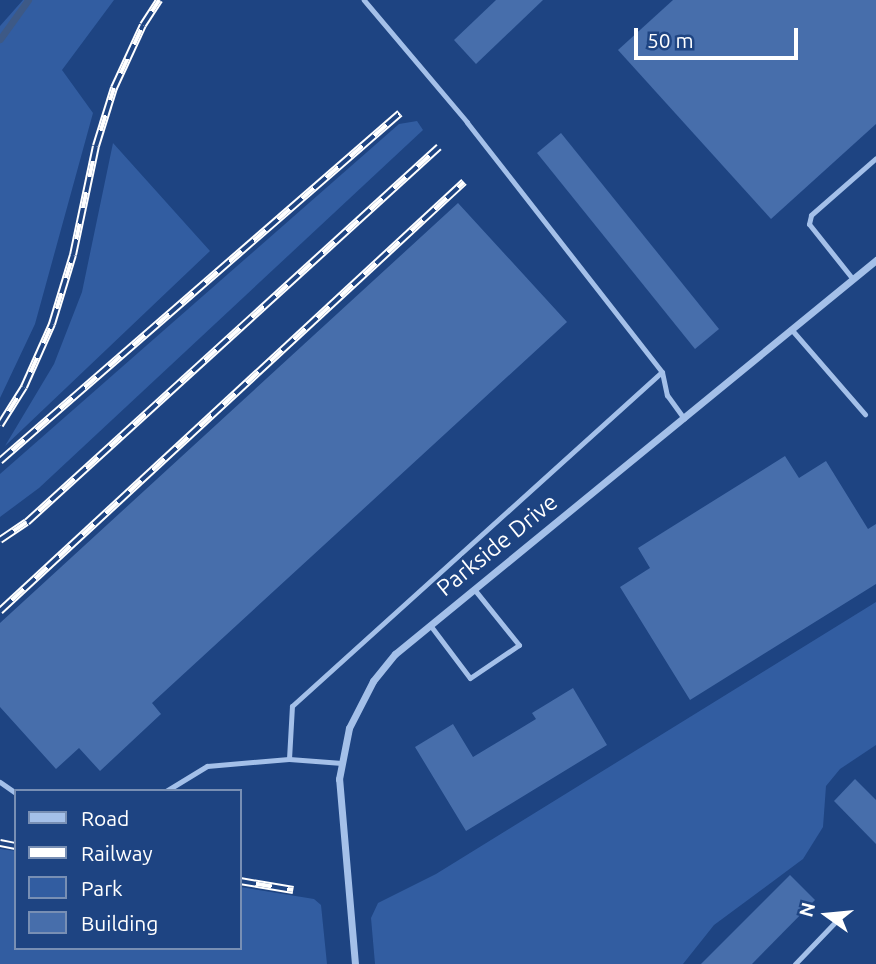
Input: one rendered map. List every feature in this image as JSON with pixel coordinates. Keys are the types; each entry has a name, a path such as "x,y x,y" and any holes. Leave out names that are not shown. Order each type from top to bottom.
{"street":[{"name":"Parkside Drive","path":"355,964 339,797 349,728 373,681 395,654 876,260"}],"lane":[{"path":"364,0 467,122 663,372 667,395 684,418"},
{"path":"852,278 810,224 811,215 876,158"},
{"path":"791,329 865,414"},
{"path":"289,759 292,706 663,372"},
{"path":"430,625 470,678 519,645 474,589"},
{"path":"169,789 207,766 289,759 342,763"},
{"path":"795,964 838,919"}],"green space":[{"path":"23,0 114,0 62,70 93,113 35,324 0,398 0,26"},
{"path":"417,121 423,130 39,488 0,517 0,474 399,124"},
{"path":"113,143 210,251 5,446 54,364 82,292"},
{"path":"876,602 876,745 840,769 826,786 823,827 803,859 714,925 683,964 375,964 371,918 378,903 436,874"},
{"path":"0,849 14,851 14,950 242,950 242,887 314,899 321,905 327,964 0,964"}],"building":[{"path":"496,0 543,0 476,64 454,40"},
{"path":"673,0 876,0 876,124 771,219 618,50"},
{"path":"561,133 719,329 695,349 537,153"},
{"path":"458,203 567,322 152,703 161,714 100,771 79,748 56,769 0,707 0,623"},
{"path":"785,456 799,478 826,461 868,529 876,524 876,584 690,700 620,587 650,568 638,548"},
{"path":"573,688 607,745 466,831 415,747 453,724 473,757 536,719 532,713"},
{"path":"855,779 876,800 876,844 834,801"},
{"path":"790,875 815,900 752,964 701,964"}],"waterway":[{"path":"0,39 28,0"}],"railway":[{"path":"0,425 24,387 52,324 73,255 96,146 114,88 143,25 159,0"},
{"path":"0,461 400,113"},
{"path":"0,540 27,522 439,147"},
{"path":"0,611 464,182"},
{"path":"0,843 14,846"},
{"path":"242,881 293,890"}]}
